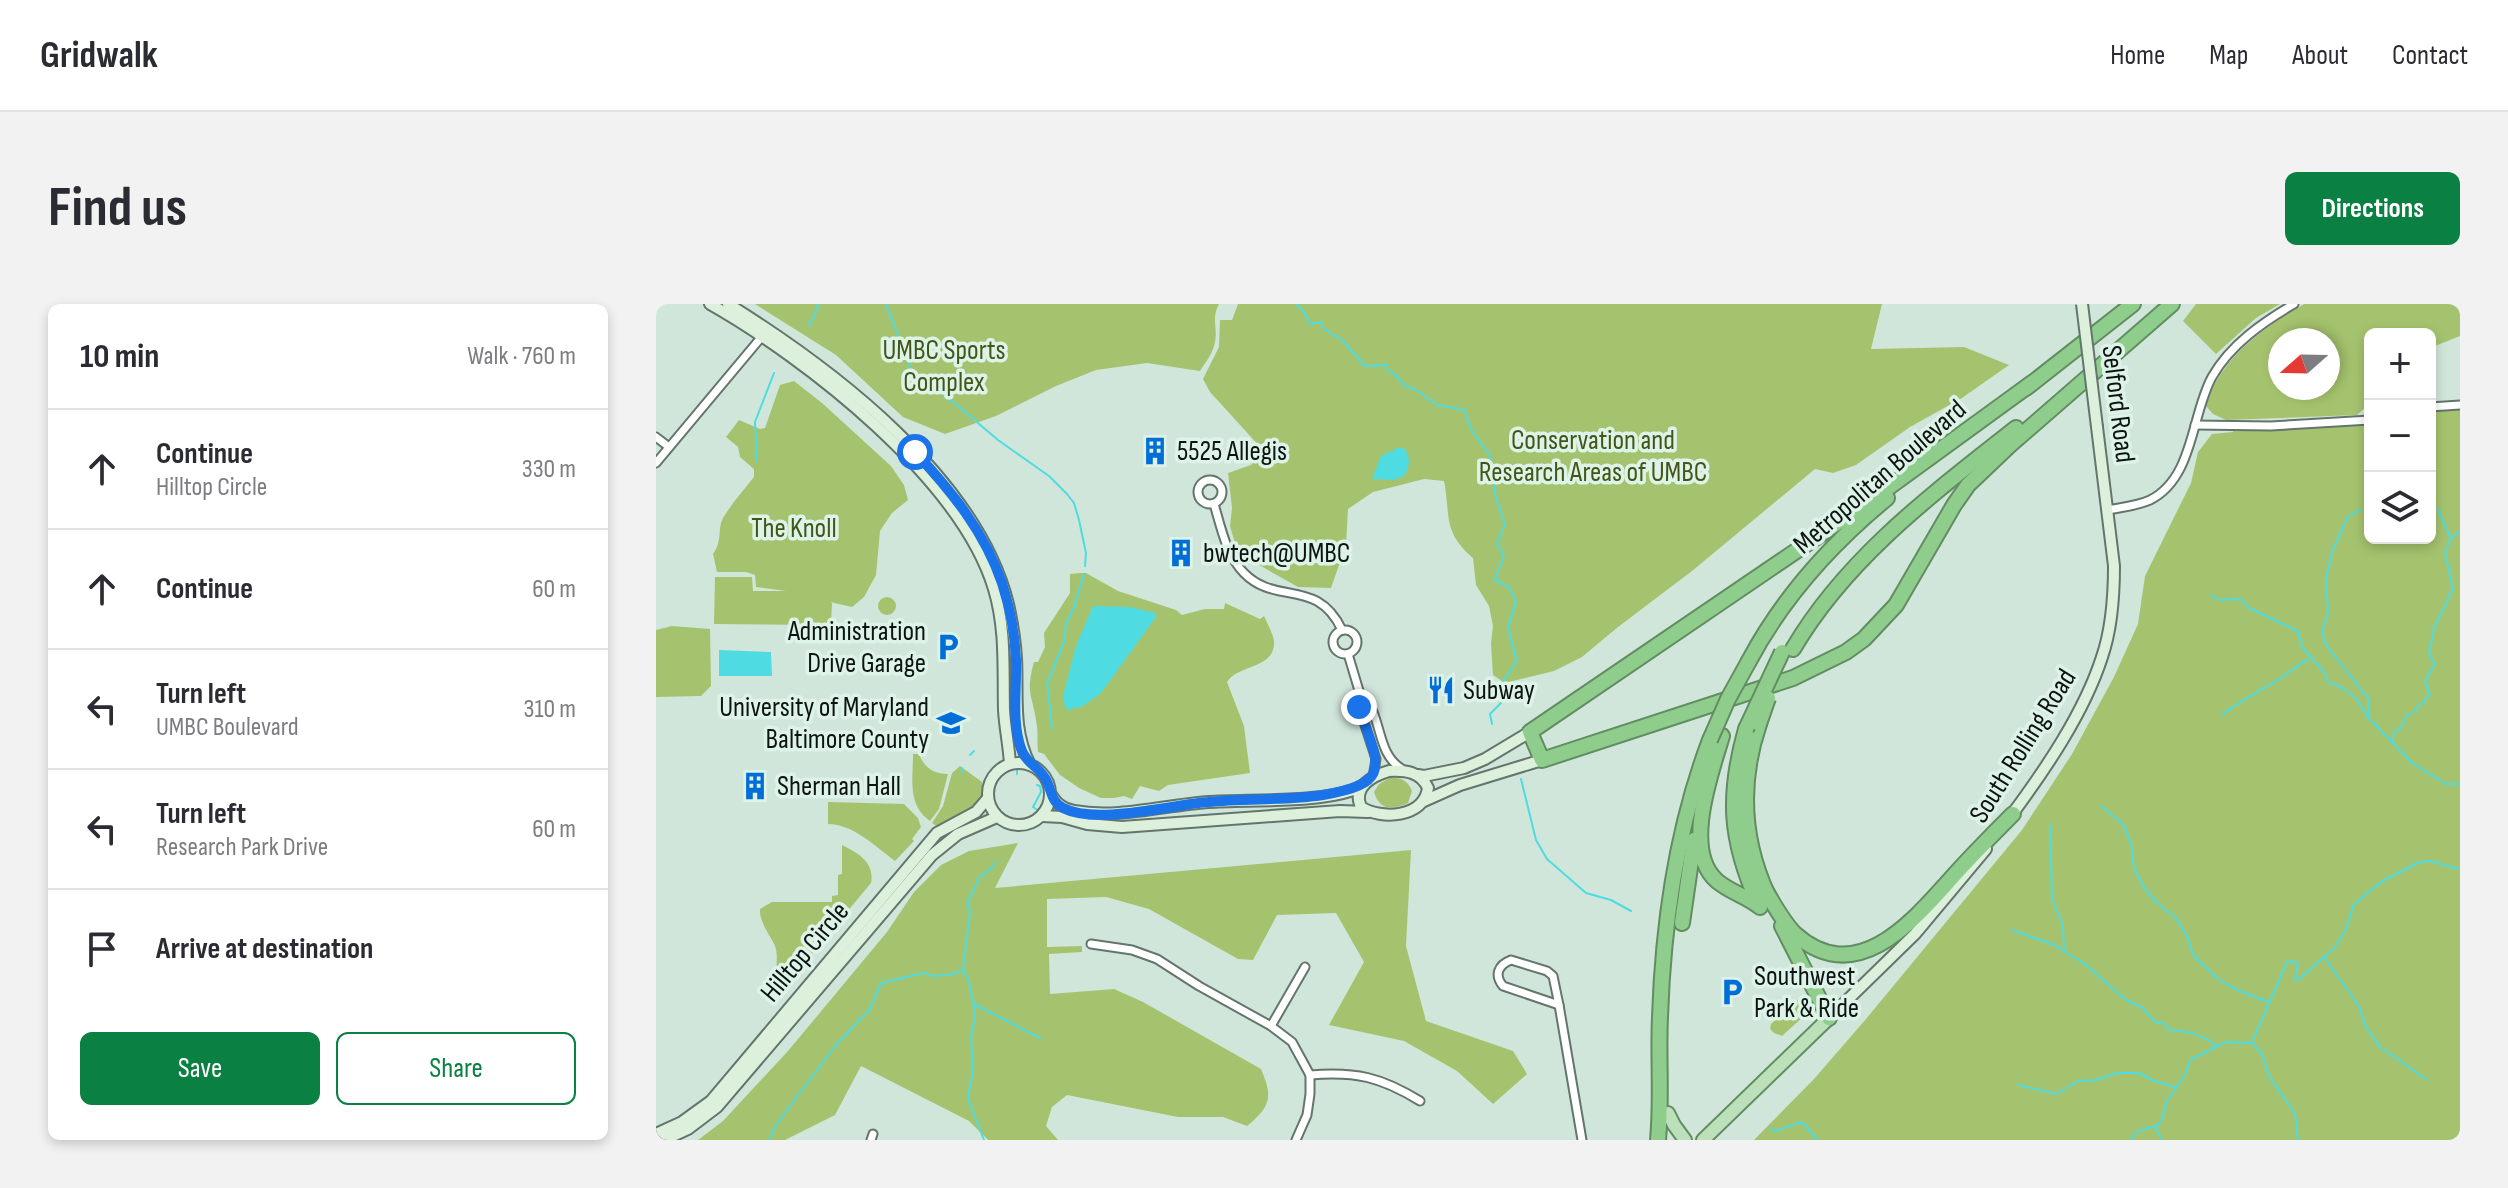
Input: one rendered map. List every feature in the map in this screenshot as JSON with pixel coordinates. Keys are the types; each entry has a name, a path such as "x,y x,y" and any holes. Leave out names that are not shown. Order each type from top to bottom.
{"highway":[{"name":"Metropolitan Boulevard","path":"1659,1064 1663,977 1675,880 1693,795 1728,699 1761,639 1794,591 1833,546 1907,482 2133,304"},
{"name":"Metropolitan Boulevard","path":"1764,888 1749,845 1745,807 1748,764 1753,727 1768,700 1788,650 1856,565 1934,494 2171,304"},
{"path":"2032,383 1874,498 1530,732 1542,760 1793,678 1846,652 1864,639 1896,605 1968,485 2171,304"},
{"path":"1716,738 1701,828 1700,854 1709,873 1717,881 1760,907 1741,859 1734,808 1737,762 1753,727"},
{"path":"1682,923 1700,796 1716,738"},
{"path":"1764,888 1796,935 1819,949 1850,953 1874,948 1900,932 1926,907 2013,814"},
{"path":"1764,888 1829,1018"},
{"path":"1659,1064 1668,1113"},
{"path":"1658,1140 1659,1064"}],"main road":[{"name":"South Rolling Road","path":"1703,1140 1829,1018"},
{"path":"1668,1113 1685,1140"}],"street":[{"path":"710,304 765,332 831,375 937,476 975,526 993,559 1012,623 1017,727 1021,749 1030,765 1044,776 1056,803 1071,811 1117,813 1209,802 1313,797 1352,790 1389,771 1406,771"},
{"path":"728,304 828,384 883,434 947,502 975,543 993,587 1002,627 1010,764"},
{"name":"Selford Road","path":"2082,304 2108,510"},
{"path":"2108,510 2153,499 2167,487 2180,468 2207,387 2223,360 2260,327 2294,304"},
{"path":"656,463 765,332"},
{"path":"2436,407 2460,405"},
{"path":"2195,425 2271,426 2364,420"},
{"path":"656,437 669,447"},
{"path":"1214,504 1226,543 1242,571 1262,585 1313,598 1325,605 1342,630"},
{"name":"South Rolling Road","path":"1829,1018 1923,925 1974,865 2013,814 2092,685 2108,635 2114,588 2108,510"},
{"path":"1342,630 1353,632 1357,639 1357,647 1348,654 1340,653 1334,647 1334,639 1342,630"},
{"path":"1348,654 1360,694 1359,707 1376,759 1373,777"},
{"path":"1360,694 1369,701 1385,753 1393,764 1418,775 1464,768 1530,732"},
{"path":"1042,816 1122,827 1340,811 1401,814 1460,785 1542,760"},
{"path":"1030,765 1010,764 991,779 988,798 997,817 1019,826 1035,821 1042,816 1049,803 1050,793"},
{"path":"1418,775 1428,788 1422,802"},
{"path":"1362,786 1358,803 1368,812"},
{"name":"Hilltop Circle","path":"656,1134 682,1122 711,1101 937,833 976,812 988,798"},
{"name":"Hilltop Circle","path":"664,1140 688,1129 717,1107 932,855 958,834 997,817"},
{"path":"1091,944 1132,950 1157,959 1271,1026 1292,1042 1310,1075 1307,1115 1296,1140"},
{"path":"1559,1005 1503,986 1499,981 1500,966 1511,960 1547,971 1555,979 1582,1140"},
{"path":"1271,1026 1305,967"},
{"path":"1310,1075 1338,1072 1367,1076 1397,1087 1420,1101"}],"green space":[{"name":"UMBC Sports Complex","path":"755,304 1219,304 1215,314 1214,346 1200,371 1147,363 1096,370 996,416 945,434 903,417 836,355"},
{"name":"Conservation and Research Areas of UMBC","path":"1238,304 1882,304 1871,349 1964,347 2009,365 1856,465 1833,473 1815,469 1582,657 1554,671 1505,683 1493,675 1493,626 1489,606 1476,585 1473,558 1452,531 1444,481 1424,479 1373,492 1348,509 1346,545 1331,588 1298,587 1238,553 1230,526 1232,508 1228,473 1251,465 1262,449 1210,392 1203,379 1219,347 1220,320 1232,320"},
{"path":"2196,304 2280,304 2256,318 2216,354 2183,321"},
{"path":"2304,304 2460,304 2460,336 2436,346 2436,328 2364,328 2364,409 2357,415 2226,420 2213,414 2206,406 2221,373 2244,346 2268,328"},
{"name":"The Knoll","path":"794,381 891,466 904,485 908,500 892,513 880,531 876,575 864,597 852,607 830,602 831,625 714,624 715,577 752,577 753,591 786,591 756,587 755,575 746,572 717,572 713,554 723,518 754,477 754,469 740,457 738,447 726,437 739,420 760,429 765,428 780,385"},
{"path":"2460,409 2460,1140 1754,1140 1814,1079 1866,1019 2022,830 2072,754 2114,677 2138,624 2145,576 2191,483 2198,452 2212,434 2233,432 2234,429 2271,430 2364,423 2364,544 2436,544 2436,410"},
{"path":"1086,573 1118,591 1176,610 1182,615 1205,609 1224,609 1225,603 1260,619 1264,616 1274,641 1273,650 1263,662 1239,672 1227,682 1244,726 1250,773 1168,785 1159,791 1140,786 1132,799 1124,796 1101,798 1060,775 1044,754 1038,752 1030,689 1031,673 1034,662 1038,662 1045,647 1044,633 1070,593 1070,574"},
{"path":"883,597 891,597 896,606 894,613 883,615 878,610 878,602"},
{"path":"672,626 710,629 711,686 701,696 656,697 656,630"},
{"path":"913,754 919,754 926,766 934,771 948,774 939,809 930,821 923,815 915,799"},
{"path":"960,766 982,782 984,794 974,808 972,805 972,810 938,827 932,823 943,806 952,773"},
{"path":"1390,778 1406,782 1412,791 1408,803 1392,808 1380,803 1374,792 1379,784"},
{"path":"828,802 904,804 918,818 921,827 912,839 914,841 895,861 855,832 828,824"},
{"path":"1018,843 995,888 1411,850 1406,946 1426,1021 1513,1051 1527,1074 1493,1104 1457,1071 1404,1041 1329,1025 1364,962 1336,913 1277,915 1253,960 1238,959 1149,909 1106,897 1047,899 1047,947 1082,946 1082,952 1049,954 1050,994 1114,989 1143,1002 1261,1069 1268,1100 1255,1119 1247,1126 1223,1117 1178,1117 1067,1095 1052,1107 1046,1126 1058,1140 988,1140 969,1121 861,1066 835,1115 785,1140 698,1140 723,1121 788,1051 887,932 914,892 941,865 969,851"},
{"path":"842,845 868,864 871,883 792,978 781,985 777,976 775,946 763,924 760,909 772,902 832,902 832,896 838,895 838,875 842,874"},
{"path":"1797,1000 1805,1004 1805,1015 1782,1036 1774,1033 1770,1029 1771,1024"}],"water":[{"path":"1404,448 1409,459 1404,476 1394,480 1372,479 1381,456"},
{"path":"1093,606 1130,607 1155,613 1156,617 1101,693 1083,706 1067,710 1063,696 1076,646"},
{"path":"719,650 771,652 772,676 719,676"}],"waterway":[{"path":"809,326 819,304"},
{"path":"886,304 912,372 1049,476 1074,503 1086,553 1085,566"},
{"path":"1296,304 1310,324 1321,322 1324,329 1342,340 1365,366 1386,365 1388,371 1406,387 1415,389 1437,405 1464,410 1472,431 1490,455 1496,499 1505,524 1497,544 1504,555 1495,580 1509,587 1516,602 1508,628 1517,661 1498,688 1501,703 1490,714 1492,724"},
{"path":"757,461 755,422 774,373"},
{"path":"2360,509 2347,518 2332,552 2326,578 2328,614 2322,630 2325,643 2368,698 2368,716"},
{"path":"2438,509 2450,537"},
{"path":"2392,742 2394,732 2402,727 2406,716 2430,694 2425,681 2435,664 2429,655 2434,629 2453,588 2445,553 2451,538 2460,531"},
{"path":"1052,728 1047,684 1064,642 1066,624 1084,574"},
{"path":"2211,595 2218,600 2241,599 2249,608 2298,631 2302,647 2324,672 2328,682 2356,698 2368,717 2412,763 2446,784 2460,784"},
{"path":"2222,715 2309,659"},
{"path":"970,755 974,751"},
{"path":"962,768 963,773"},
{"path":"1017,768 1017,774"},
{"path":"1521,779 1536,840 1547,859 1586,893 1611,900 1631,911"},
{"path":"1037,785 1041,792 1033,807 1039,811"},
{"path":"2101,806 2123,824 2131,843 2134,868 2143,886 2156,902 2176,918 2188,938 2193,955 2218,979 2268,1002"},
{"path":"2050,825 2052,898 2063,926 2064,949"},
{"path":"2252,1042 2287,962 2298,964 2295,979 2298,980 2335,947 2346,929 2354,904 2381,882 2419,862 2429,861 2460,869"},
{"path":"984,1140 968,1099 973,1070 971,1038 975,1014 969,981 963,970 970,912 967,904 980,877 996,862"},
{"path":"2012,930 2054,945 2084,963 2126,1000 2143,1008 2156,1023 2163,1023 2169,1030 2200,1036 2217,1046"},
{"path":"2324,957 2359,1006 2365,1025 2379,1046 2427,1080"},
{"path":"769,1140 776,1125 835,1046 870,1009 881,983 923,973 950,975 963,970"},
{"path":"974,1004 1040,1038"},
{"path":"2131,1140 2136,1132 2158,1125 2167,1101 2185,1075 2190,1060 2226,1042 2250,1043"},
{"path":"2252,1043 2262,1054 2269,1076 2295,1114 2298,1140"},
{"path":"2018,1085 2056,1094 2078,1081 2096,1080 2117,1073 2139,1073 2174,1087"},
{"path":"1771,1129 1776,1131 1802,1122 1818,1140"},
{"path":"2155,1127 2162,1140"}],"place":[{"name":"5525 Allegis","path":"1155,451"},
{"name":"bwtech@UMBC","path":"1181,553"},
{"name":"Administration Drive Garage","path":"948,647"},
{"name":"Subway","path":"1441,690"},
{"name":"University of Maryland Baltimore County","path":"951,723"},
{"name":"Sherman Hall","path":"755,786"},
{"name":"Southwest Park & Ride","path":"1732,992"}],"route":[{"path":"915,452 966,511 993,559 1014,635 1015,708 1021,749 1030,765 1044,776 1056,803 1064,808 1090,813 1128,813 1209,802 1313,797 1357,789 1373,777 1376,768 1376,759 1359,707"}]}
